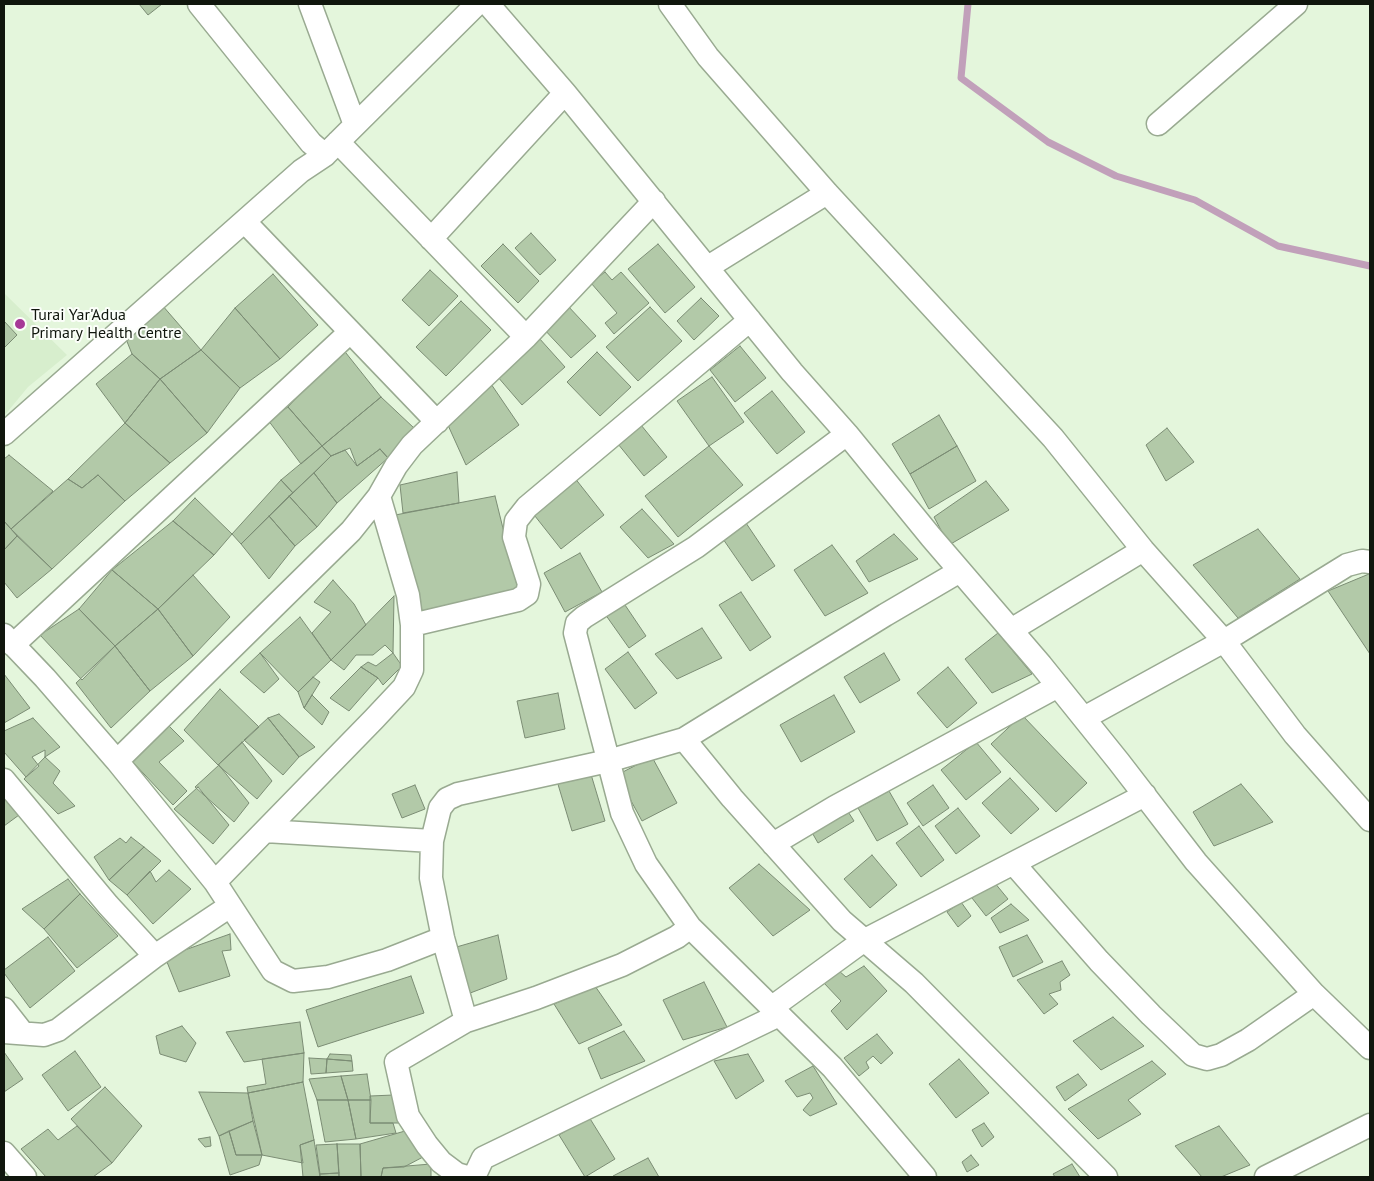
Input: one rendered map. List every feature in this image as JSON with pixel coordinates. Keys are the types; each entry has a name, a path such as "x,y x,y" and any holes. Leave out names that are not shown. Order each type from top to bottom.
{"street":[{"path":"199,4 311,143 331,149 431,239 526,337"},
{"path":"310,4 355,125"},
{"path":"4,434 301,171 331,149 477,4"},
{"path":"488,4 565,93 792,372 847,434 1058,686 1196,862 1314,994 1370,1048"},
{"path":"670,4 708,57 827,193 1053,438 1143,550 1224,641 1295,735 1370,820"},
{"path":"1158,124 1296,4"},
{"path":"431,239 565,93"},
{"path":"708,267 827,193"},
{"path":"117,761 351,531 379,496 396,466 412,445 526,337 654,201"},
{"path":"245,222 437,422"},
{"path":"412,625 518,600 527,594 528,584 514,537 516,520 527,507 750,320"},
{"path":"350,332 8,640 45,678 117,761 215,882 273,971 293,981 328,977 386,960 443,938"},
{"path":"847,434 696,547 584,617 578,623 575,633 622,813 646,864 690,927 832,1068 925,1177"},
{"path":"215,882 404,687 412,670 412,625 408,595 379,496"},
{"path":"1010,630 1143,550"},
{"path":"1084,718 1224,641 1347,564 1362,561 1370,562"},
{"path":"466,1021 443,938 431,878 432,841 440,808 447,799 458,794 608,761 684,738 960,571"},
{"path":"773,844 835,807 1058,686"},
{"path":"684,738 773,844 842,921 863,941 914,982 1106,1177"},
{"path":"4,780 108,904 155,956"},
{"path":"474,1177 483,1158 775,1012 863,941 1145,795"},
{"path":"265,832 432,841"},
{"path":"1014,864 1099,961 1193,1055 1208,1059 1221,1055 1248,1040 1314,994"},
{"path":"4,1009 13,1032 44,1035 58,1030 155,956 230,906"},
{"path":"467,1177 457,1174 441,1162 427,1146 408,1116 396,1062 466,1021 536,998 622,965 677,937 690,927"},
{"path":"1266,1177 1370,1125"},
{"path":"4,1153 25,1177"}],"shaded area":[{"name":"Turai Yar'Adua Primary Health Centre","path":"4,293 67,355 28,387 4,416"}],"building":[{"path":"139,4 162,4 148,15"},
{"path":"531,233 556,260 540,275 515,248"},
{"path":"503,244 539,281 518,303 481,266"},
{"path":"658,244 695,287 665,313 628,269"},
{"path":"430,270 458,296 429,326 402,300"},
{"path":"605,272 612,280 621,272 649,303 614,334 605,323 617,313 591,283"},
{"path":"273,274 318,325 280,359 235,308"},
{"path":"701,298 719,316 694,340 677,321"},
{"path":"461,301 491,330 446,376 416,347"},
{"path":"162,305 201,350 160,379 132,354 126,339"},
{"path":"567,305 596,336 571,358 542,327"},
{"path":"650,307 682,341 638,381 606,347"},
{"path":"235,308 280,359 240,388 201,350"},
{"path":"4,321 17,335 4,348"},
{"path":"539,338 565,367 522,405 497,376"},
{"path":"740,346 766,378 735,402 710,370"},
{"path":"342,348 381,397 322,446 288,407"},
{"path":"201,350 240,388 207,433 160,379"},
{"path":"597,352 631,387 600,416 567,382"},
{"path":"132,354 160,379 125,423 96,384"},
{"path":"712,377 744,422 709,446 677,401"},
{"path":"160,379 207,433 170,463 125,423"},
{"path":"489,381 519,425 466,465 447,423"},
{"path":"772,391 805,432 777,454 744,413"},
{"path":"381,397 414,428 388,458 380,449 357,466 350,448 331,456 322,446"},
{"path":"288,407 322,446 301,464 268,420"},
{"path":"939,415 957,446 910,474 892,444"},
{"path":"125,423 170,463 125,501 98,475 82,488 68,479"},
{"path":"641,425 667,457 644,476 618,444"},
{"path":"1167,428 1194,462 1166,481 1146,445"},
{"path":"322,446 331,456 293,493 281,480"},
{"path":"709,446 743,485 678,537 645,496"},
{"path":"957,446 976,481 929,509 910,474"},
{"path":"380,449 388,458 337,503 314,473 331,456 345,450 357,466"},
{"path":"9,455 53,491 11,529 4,521 4,459"},
{"path":"457,472 459,503 403,513 400,485"},
{"path":"314,473 337,503 317,527 289,496"},
{"path":"98,475 125,501 52,569 11,529 68,479 82,488"},
{"path":"574,477 604,515 561,549 531,511"},
{"path":"281,480 293,493 241,544 232,534"},
{"path":"986,481 1009,510 949,545 934,517"},
{"path":"289,496 317,527 295,546 269,516"},
{"path":"495,496 519,593 418,613 390,516"},
{"path":"195,498 232,534 214,555 173,521"},
{"path":"642,509 674,544 648,558 620,527"},
{"path":"269,516 295,546 269,579 241,544"},
{"path":"4,521 17,536 4,550"},
{"path":"173,521 214,555 158,609 112,570"},
{"path":"746,523 775,566 752,581 723,539"},
{"path":"1258,529 1300,579 1238,618 1193,565"},
{"path":"894,534 918,559 869,582 856,561"},
{"path":"17,536 52,569 17,598 4,582 4,550"},
{"path":"832,545 868,593 825,616 794,570"},
{"path":"580,553 602,592 565,612 544,573"},
{"path":"112,570 158,609 115,646 79,609"},
{"path":"193,575 230,617 193,656 158,609"},
{"path":"1370,575 1370,654 1328,591"},
{"path":"333,580 354,604 366,625 331,660 312,633 331,612 314,602"},
{"path":"741,592 771,637 750,651 719,605"},
{"path":"394,596 393,653 385,645 373,655 356,655 344,670 331,660"},
{"path":"623,602 646,636 629,648 605,614"},
{"path":"79,609 115,646 82,680 40,635"},
{"path":"158,609 193,656 150,691 115,646"},
{"path":"300,617 331,660 298,692 260,653"},
{"path":"702,628 722,658 677,679 655,654"},
{"path":"998,633 1032,674 992,693 965,659"},
{"path":"115,646 150,691 111,728 76,683"},
{"path":"628,652 657,693 635,709 605,669"},
{"path":"260,653 279,679 264,693 240,672"},
{"path":"393,653 402,666 383,685 378,678 361,667 368,662 376,666"},
{"path":"884,653 900,680 860,703 844,677"},
{"path":"361,667 378,678 349,711 330,698"},
{"path":"948,667 977,703 947,728 917,693"},
{"path":"4,674 30,708 4,723"},
{"path":"313,677 320,682 304,708 298,692"},
{"path":"220,689 259,727 218,765 184,730"},
{"path":"558,693 565,729 525,738 517,701"},
{"path":"312,695 329,712 322,725 304,708"},
{"path":"834,695 855,732 801,762 780,725"},
{"path":"279,714 315,747 299,757 268,718"},
{"path":"1022,715 1087,783 1056,812 991,744"},
{"path":"33,718 60,747 45,757 45,750 32,757 39,766 26,777 4,752 4,731"},
{"path":"268,718 299,757 283,775 244,740"},
{"path":"167,724 184,741 159,762 187,791 173,805 130,759"},
{"path":"242,742 272,781 257,799 218,765"},
{"path":"976,742 1001,772 966,800 941,770"},
{"path":"45,757 60,771 53,783 75,806 58,814 24,779"},
{"path":"652,757 677,803 642,821 617,775"},
{"path":"219,765 249,803 234,822 195,787"},
{"path":"590,771 605,821 572,831 557,781"},
{"path":"1010,778 1039,809 1011,834 982,803"},
{"path":"1241,784 1273,822 1214,846 1193,812"},
{"path":"415,785 425,809 402,818 392,794"},
{"path":"933,785 949,808 923,826 907,803"},
{"path":"198,787 229,825 213,844 174,809"},
{"path":"889,791 908,824 877,841 858,808"},
{"path":"4,798 19,815 4,826"},
{"path":"845,807 854,821 818,843 810,829"},
{"path":"958,808 980,836 956,854 935,826"},
{"path":"919,826 944,860 921,877 896,843"},
{"path":"131,837 144,847 109,880 94,857 120,838 126,843"},
{"path":"144,847 161,861 127,895 109,880"},
{"path":"872,855 897,885 870,908 844,879"},
{"path":"759,864 810,910 773,936 729,888"},
{"path":"169,870 191,889 153,924 127,895 150,871 156,882"},
{"path":"68,879 80,894 44,929 22,909"},
{"path":"994,882 1008,899 986,916 972,898"},
{"path":"80,894 118,936 77,968 44,929"},
{"path":"961,902 971,916 958,927 947,912"},
{"path":"1011,904 1029,920 1000,933 991,918"},
{"path":"230,934 231,950 222,951 230,976 179,992 165,957"},
{"path":"498,935 507,979 465,995 453,948"},
{"path":"1027,935 1043,962 1013,977 999,947"},
{"path":"48,937 75,971 30,1008 4,973 4,970"},
{"path":"1062,961 1070,975 1060,982 1061,990 1049,994 1058,1004 1044,1014 1017,980"},
{"path":"864,966 887,991 847,1030 831,1011 841,1001 823,982 839,971 846,977"},
{"path":"411,976 424,1013 318,1047 306,1010"},
{"path":"704,982 727,1027 683,1040 663,1000"},
{"path":"595,986 622,1025 579,1044 554,1004"},
{"path":"1113,1017 1144,1046 1101,1070 1073,1041"},
{"path":"300,1022 304,1053 244,1062 226,1032"},
{"path":"182,1026 196,1043 186,1062 160,1054 156,1036"},
{"path":"624,1031 645,1061 601,1079 588,1048"},
{"path":"877,1034 893,1053 881,1064 873,1056 866,1062 869,1068 859,1076 844,1058"},
{"path":"75,1051 101,1087 68,1111 42,1075"},
{"path":"4,1052 23,1079 4,1092"},
{"path":"304,1053 303,1082 248,1093 247,1087 266,1084 262,1059"},
{"path":"330,1054 351,1055 352,1061 327,1059"},
{"path":"748,1054 764,1081 736,1099 714,1061"},
{"path":"309,1058 327,1059 326,1073 311,1074"},
{"path":"327,1059 352,1061 353,1071 326,1073"},
{"path":"959,1059 989,1093 956,1118 929,1084"},
{"path":"1152,1061 1166,1074 1128,1100 1141,1114 1098,1139 1068,1109"},
{"path":"813,1066 837,1104 810,1116 803,1110 813,1098 810,1093 797,1097 785,1081"},
{"path":"367,1074 371,1100 348,1100 341,1076"},
{"path":"1078,1074 1087,1085 1065,1101 1056,1087"},
{"path":"341,1076 348,1100 317,1100 309,1079"},
{"path":"303,1082 314,1140 300,1145 303,1163 262,1155 248,1093"},
{"path":"105,1087 142,1126 112,1163 71,1119"},
{"path":"199,1092 248,1093 253,1121 219,1136"},
{"path":"394,1095 399,1123 370,1123 370,1096"},
{"path":"317,1100 348,1100 356,1139 325,1142"},
{"path":"348,1100 371,1100 370,1123 393,1123 396,1133 356,1139"},
{"path":"589,1117 615,1159 585,1177 559,1135"},
{"path":"253,1121 262,1155 236,1155 229,1131"},
{"path":"984,1123 994,1137 982,1147 972,1130"},
{"path":"77,1126 112,1163 93,1177 46,1177 21,1149 48,1129 58,1140"},
{"path":"1219,1126 1250,1165 1221,1177 1202,1177 1175,1146"},
{"path":"229,1131 236,1155 262,1155 259,1165 230,1175 219,1136"},
{"path":"405,1131 423,1157 404,1167 383,1168 381,1177 361,1177 360,1144"},
{"path":"210,1137 211,1146 205,1147 198,1139"},
{"path":"314,1140 320,1177 303,1177 300,1145"},
{"path":"337,1144 339,1173 320,1174 316,1145"},
{"path":"337,1144 360,1144 361,1177 339,1177"},
{"path":"971,1155 979,1165 967,1172 962,1162"},
{"path":"648,1158 659,1177 613,1177 613,1176"},
{"path":"431,1164 431,1177 381,1177 383,1168"},
{"path":"1072,1164 1080,1177 1055,1177 1053,1174"},
{"path":"339,1173 339,1177 320,1177 320,1174"}],"waterway":[{"path":"968,4 961,78 1048,142 1116,176 1195,200 1278,246 1370,266"}],"place":[{"name":"Turai Yar'Adua Primary Health Centre","path":"20,324"}]}
